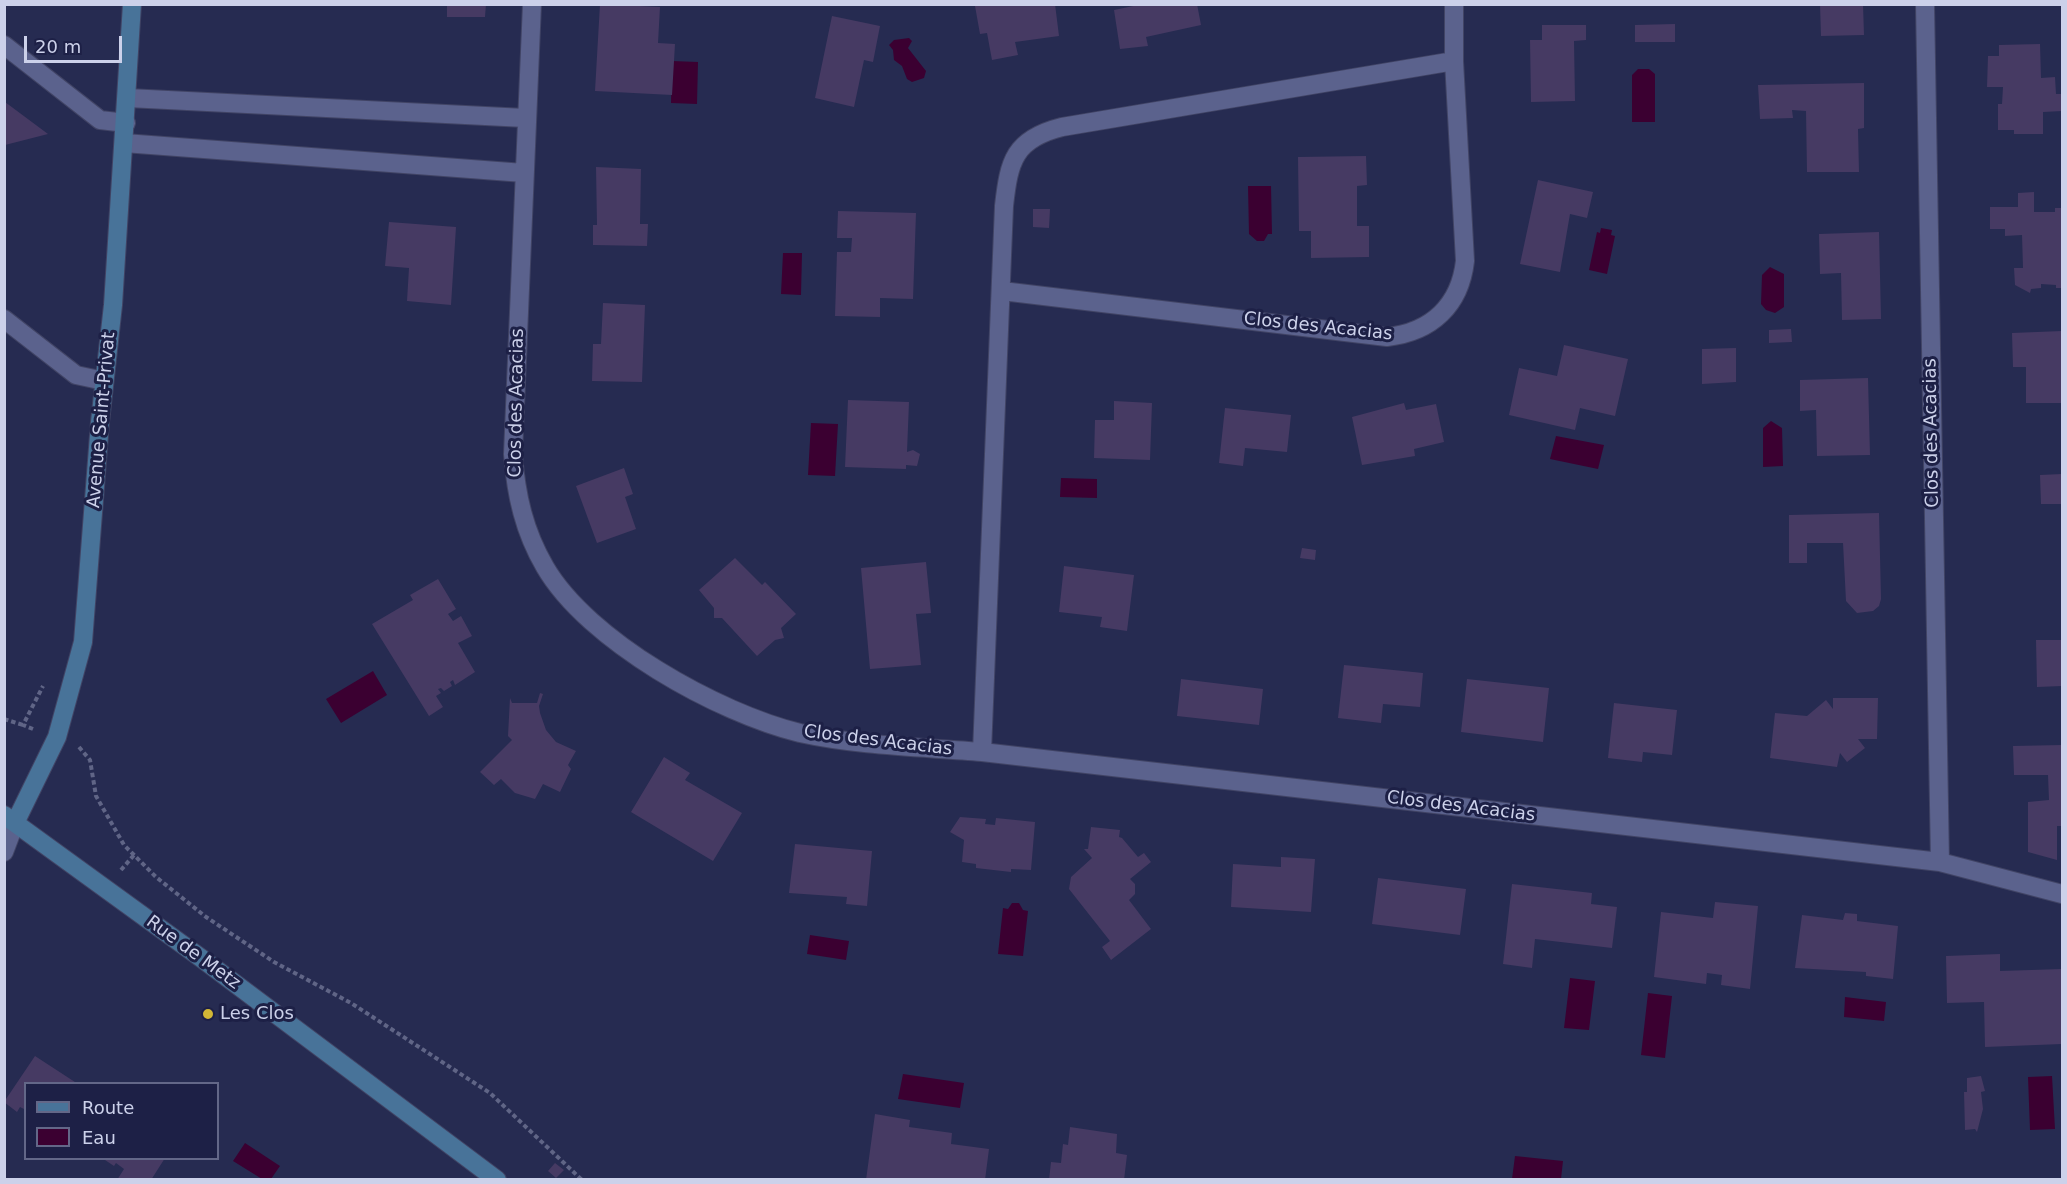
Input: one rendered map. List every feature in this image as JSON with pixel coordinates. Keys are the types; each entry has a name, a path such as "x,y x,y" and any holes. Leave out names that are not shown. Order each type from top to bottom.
{"street":[{"name":"Avenue Saint-Privat","path":"10,819 57,737 83,642 104,381 113,305 128,98 132,4"},
{"name":"Clos des Acacias","path":"532,4 525,118 513,454 516,495 528,534 546,568 570,600 600,628 664,674 764,722 836,740 982,752 1940,862 2062,894"},
{"name":"Clos des Acacias","path":"1002,291 1388,337 1418,331 1430,324 1452,303 1464,274 1465,261 1454,61 1454,4"},
{"name":"Clos des Acacias","path":"1925,4 1940,862"},
{"path":"4,45 100,120 126,123"},
{"path":"982,752 1007,178 1020,148 1032,138 1062,127 1454,61"},
{"path":"128,98 525,118"},
{"path":"124,143 524,173"},
{"path":"4,319 76,375 104,381"},
{"path":"4,852 10,819"},
{"name":"Rue de Metz","path":"10,819 497,1179"}],"path":[{"path":"4,719 23,725"},
{"path":"78,747 90,760 96,796 124,845 156,877 206,916 274,962 360,1008 490,1092 582,1179"}],"water":[{"path":"909,38 912,41 908,48 926,71 924,78 912,82 907,79 902,66 894,60 893,50 889,45 894,40"},
{"path":"672,61 698,62 697,104 671,103"},
{"path":"1638,69 1649,69 1655,74 1655,122 1632,122 1632,75"},
{"path":"1248,186 1271,186 1272,234 1268,234 1264,241 1257,241 1249,234"},
{"path":"1601,228 1612,230 1611,235 1615,236 1607,274 1589,270 1597,232 1600,233"},
{"path":"783,253 802,253 801,295 781,294"},
{"path":"1770,267 1784,274 1784,307 1775,313 1766,310 1761,304 1762,275"},
{"path":"1771,421 1782,428 1783,466 1763,467 1763,428"},
{"path":"811,423 838,424 835,476 808,475"},
{"path":"1556,436 1604,445 1598,469 1550,459"},
{"path":"1061,478 1097,479 1097,498 1060,497"},
{"path":"373,671 387,695 341,723 326,699"},
{"path":"1012,903 1019,903 1023,910 1028,911 1023,956 998,954 1003,908 1008,909"},
{"path":"810,935 849,941 846,960 807,954"},
{"path":"1570,978 1595,981 1589,1030 1564,1028"},
{"path":"1648,993 1672,996 1665,1058 1641,1055"},
{"path":"1845,997 1886,1002 1884,1021 1844,1017"},
{"path":"903,1074 964,1083 960,1108 898,1099"},
{"path":"2052,1076 2055,1129 2030,1130 2028,1077"},
{"path":"245,1143 280,1166 271,1179 262,1179 233,1161"},
{"path":"1515,1156 1563,1161 1561,1179 1512,1179"}],"building":[{"path":"447,4 486,4 485,17 447,17"},
{"path":"600,4 660,7 658,43 675,44 672,95 595,91"},
{"path":"981,4 1055,4 1059,36 1015,42 1018,55 992,60 987,33 980,34 975,6"},
{"path":"1143,4 1197,4 1201,25 1146,37 1148,46 1120,49 1114,10"},
{"path":"1820,4 1863,4 1864,35 1821,36"},
{"path":"832,16 880,26 873,62 864,60 854,107 815,98"},
{"path":"1675,24 1675,42 1635,42 1635,25"},
{"path":"1542,25 1586,25 1586,40 1574,41 1575,101 1531,102 1530,40 1542,40"},
{"path":"2040,44 2041,78 2055,77 2056,94 2062,94 2062,111 2043,112 2043,134 2014,134 2014,130 1998,130 1998,104 2002,104 2003,87 1987,87 1988,56 1999,56 1999,45"},
{"path":"1864,83 1864,128 1858,129 1859,172 1807,172 1806,111 1792,110 1793,118 1760,119 1758,85"},
{"path":"5,102 48,134 5,145"},
{"path":"1366,156 1367,185 1357,186 1357,226 1369,226 1369,257 1311,258 1311,231 1299,231 1298,157"},
{"path":"596,167 641,169 640,224 648,224 647,246 593,245 593,225 597,225"},
{"path":"1538,180 1593,192 1587,218 1570,214 1560,272 1520,264"},
{"path":"2034,192 2034,212 2055,212 2055,208 2062,208 2062,288 2056,288 2056,285 2041,284 2041,288 2031,289 2030,293 2015,285 2014,268 2023,268 2022,235 2005,236 2005,229 1990,229 1990,207 2018,207 2018,193"},
{"path":"1033,209 1050,209 1049,228 1033,227"},
{"path":"838,211 916,213 913,299 880,298 880,317 835,316 837,252 851,252 852,238 837,238"},
{"path":"389,222 456,227 451,305 407,301 409,268 385,266"},
{"path":"1879,232 1881,319 1842,320 1841,273 1820,274 1819,234"},
{"path":"603,303 645,305 642,382 592,381 593,344 601,344"},
{"path":"1791,329 1792,342 1769,343 1769,330"},
{"path":"2062,331 2062,403 2026,403 2026,367 2013,367 2012,333"},
{"path":"1564,345 1628,359 1615,416 1580,408 1575,430 1509,415 1519,368 1557,376"},
{"path":"1736,348 1736,382 1702,384 1702,349"},
{"path":"1868,378 1870,455 1817,456 1816,410 1800,411 1800,380"},
{"path":"848,400 909,402 907,452 913,450 920,454 917,466 906,465 906,469 845,467"},
{"path":"1114,401 1152,403 1150,460 1094,458 1095,420 1114,420"},
{"path":"1404,403 1406,410 1436,404 1444,442 1414,449 1415,456 1362,465 1352,417"},
{"path":"1225,408 1291,415 1287,452 1245,448 1243,466 1219,463"},
{"path":"624,468 633,494 625,497 636,529 597,543 576,486"},
{"path":"2062,474 2062,504 2041,504 2040,475"},
{"path":"1879,513 1881,599 1879,606 1873,611 1857,613 1846,601 1843,543 1807,543 1807,563 1789,563 1789,515"},
{"path":"1302,548 1316,550 1315,560 1300,558"},
{"path":"735,558 762,585 765,582 796,614 781,628 784,638 775,640 757,656 722,618 714,618 714,608 699,590"},
{"path":"926,562 931,613 916,614 921,665 870,669 861,568"},
{"path":"1064,566 1134,575 1127,631 1100,627 1102,617 1059,612"},
{"path":"438,579 456,609 448,614 453,621 461,616 472,636 458,643 475,672 455,685 453,680 450,682 452,686 444,691 441,688 438,689 441,693 436,696 443,707 429,716 372,624 413,600 410,595"},
{"path":"2036,640 2062,640 2062,686 2037,687"},
{"path":"1344,665 1423,673 1420,707 1383,704 1381,723 1338,718"},
{"path":"1181,679 1263,689 1259,725 1177,716"},
{"path":"1467,679 1549,688 1543,742 1461,732"},
{"path":"540,693 543,694 539,706 540,713 546,730 556,742 576,751 568,765 571,769 560,792 543,784 535,799 515,793 501,779 494,785 480,772 512,740 508,736 510,698 512,703 537,703"},
{"path":"1833,698 1878,698 1877,739 1858,739 1865,748 1847,762 1840,753 1837,767 1770,758 1775,713 1807,716 1826,700 1833,709"},
{"path":"1614,703 1677,710 1672,755 1643,752 1642,762 1608,758"},
{"path":"2062,745 2062,826 2057,826 2057,860 2028,852 2028,802 2049,800 2048,775 2014,775 2013,746"},
{"path":"664,757 690,773 685,780 742,813 713,861 631,812"},
{"path":"960,817 986,819 985,824 995,825 996,818 1035,822 1031,870 1011,869 1011,872 976,868 976,864 962,862 964,840 950,832"},
{"path":"1091,827 1120,830 1119,837 1138,857 1144,853 1151,862 1130,879 1135,884 1135,894 1129,900 1151,929 1111,960 1102,947 1110,941 1069,889 1071,877 1092,858 1084,849 1088,849"},
{"path":"795,844 872,851 867,906 846,904 847,897 789,893"},
{"path":"1281,857 1315,859 1311,912 1231,907 1233,864 1281,867"},
{"path":"1378,878 1466,889 1460,935 1372,924"},
{"path":"1512,884 1592,893 1591,904 1617,907 1612,948 1535,939 1532,968 1503,964"},
{"path":"1715,902 1758,906 1750,989 1721,985 1722,975 1707,973 1706,984 1654,977 1661,912 1713,918"},
{"path":"1845,913 1857,914 1857,921 1898,926 1893,979 1866,976 1866,972 1795,968 1802,915 1843,920"},
{"path":"2000,954 2000,971 2062,969 2062,1044 1985,1047 1984,1002 1947,1003 1946,956"},
{"path":"35,1056 75,1082 24,1082 24,1109 20,1107 17,1112 4,1102"},
{"path":"1981,1076 1985,1091 1981,1092 1983,1109 1977,1132 1975,1129 1965,1130 1964,1092 1967,1092 1967,1078"},
{"path":"875,1114 910,1120 909,1127 952,1133 951,1144 989,1149 985,1180 866,1180"},
{"path":"1070,1127 1117,1134 1116,1153 1127,1155 1124,1180 1049,1180 1051,1162 1061,1163 1063,1144 1068,1145"},
{"path":"105,1160 164,1160 151,1180 117,1180 124,1169 116,1163 114,1166"},
{"path":"555,1163 564,1170 556,1178 548,1171"}],"place":[{"name":"Les Clos","path":"208,1014"}]}
